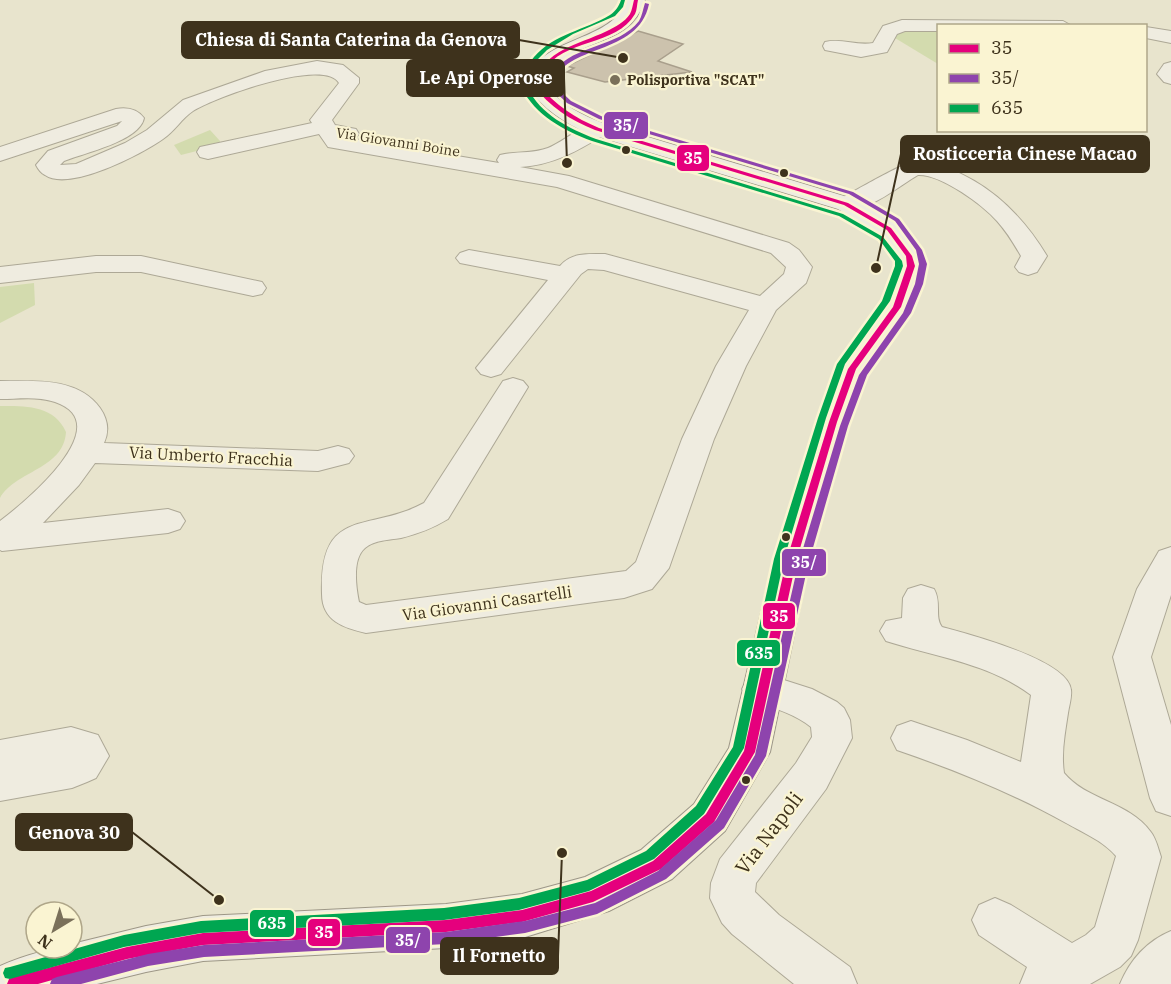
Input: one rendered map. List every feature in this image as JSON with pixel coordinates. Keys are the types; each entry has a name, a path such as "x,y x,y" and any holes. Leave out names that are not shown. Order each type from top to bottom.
{"street":[{"path":"15,984 144,948 220,937 397,930 487,921 566,906 627,883 664,861 686,844 723,800 740,774 749,752 791,562 852,369 897,307 911,266 909,256 889,230 846,204 597,129 570,117 549,102 536,85 536,80 543,67 556,56 628,19 635,8 636,0"},
{"path":"832,46 861,51 880,48 890,30 902,25 937,25"},
{"path":"1147,33 1171,38"},
{"path":"1147,39 1171,38"},
{"name":"Via Giovanni Boine","path":"0,154 116,115 125,114 133,118 132,124 125,130 56,156 47,165 55,173 82,170 155,135 181,108 277,74 306,68 331,69 342,72 349,78 348,83 322,119 329,130 522,161 556,154 597,129"},
{"path":"1171,68 1167,74 1171,78"},
{"path":"208,152 329,130"},
{"name":"Via Giovanni Casartelli","path":"329,130 331,138 336,142 561,181 780,248 794,259 799,267 799,272 792,282 765,306 731,366 698,439 651,568 639,580 624,585 366,619 348,614 342,609 340,599 340,566 344,550 364,533 419,520 436,511 502,377 564,275 579,263 600,261 765,306"},
{"path":"846,204 873,192 913,169 924,169 942,174 976,193 1002,213 1022,235 1034,256 1028,267"},
{"path":"469,258 564,275"},
{"path":"0,274 96,264 114,273 257,298"},
{"path":"0,390 54,392 81,404 90,415 93,429 84,452 47,502 20,525 0,538"},
{"name":"Via Umberto Fracchia","path":"84,452 318,461 338,456"},
{"path":"0,538 168,521"},
{"path":"1171,560 1155,588 1132,657 1171,798"},
{"path":"917,623 1037,677 1052,689 1042,761 1046,781 1064,799"},
{"name":"Via Napoli","path":"762,689 796,698 819,710 830,720 832,738 800,794 736,874 732,889 733,898 746,916 833,984"},
{"path":"911,738 952,752 1064,799 1118,831 1134,842 1139,850 1139,857 1114,940 1103,951 1057,977 995,920"},
{"path":"0,757 70,744 83,747 88,756 84,762 72,770 0,783"},
{"path":"1144,984 1171,954"}],"green space":[{"path":"937,27 937,63 895,38 899,33"},
{"path":"210,130 220,141 220,145 181,155 174,145"},
{"path":"34,283 35,305 0,323 0,287"},
{"path":"0,406 29,407 46,412 61,423 66,432 57,454 16,482 0,498"}],"building":[{"path":"638,31 683,44 658,61 692,72 605,82 567,72 574,68 567,66"}],"transit line":[{"name":"635","path":"10,973 124,941 201,927 444,914 519,904 589,885 650,855 700,810 738,748 779,559 841,364 886,301 899,266 898,261 881,238 841,215 594,140 563,126 544,113 529,97 524,87 527,72 535,59 558,40 613,15 621,7 623,0"},
{"name":"35","path":"14,984 127,953 203,939 446,926 522,916 593,896 657,865 710,818 749,752 791,562 833,422 852,369 897,307 911,266 909,256 889,229 846,204 597,129 579,121 549,100 536,85 543,68 563,52 602,36 624,23 632,14 636,0"},
{"name":"35/","path":"57,984 148,960 204,951 446,938 525,927 597,908 662,875 720,824 760,756 803,565 844,426 863,375 907,313 919,284 923,264 919,250 897,220 851,193 601,118 569,102 551,85 557,71 567,62 619,39 631,31 642,19 647,4"}],"place":[{"name":"Chiesa di Santa Caterina da Genova","path":"623,58"},
{"name":"Polisportiva \"SCAT\"","path":"615,80"},
{"name":"Le Api Operose","path":"567,163"},
{"name":"Rosticceria Cinese Macao","path":"876,268"},
{"name":"Il Fornetto","path":"562,853"},
{"name":"Genova 30","path":"219,900"}]}
